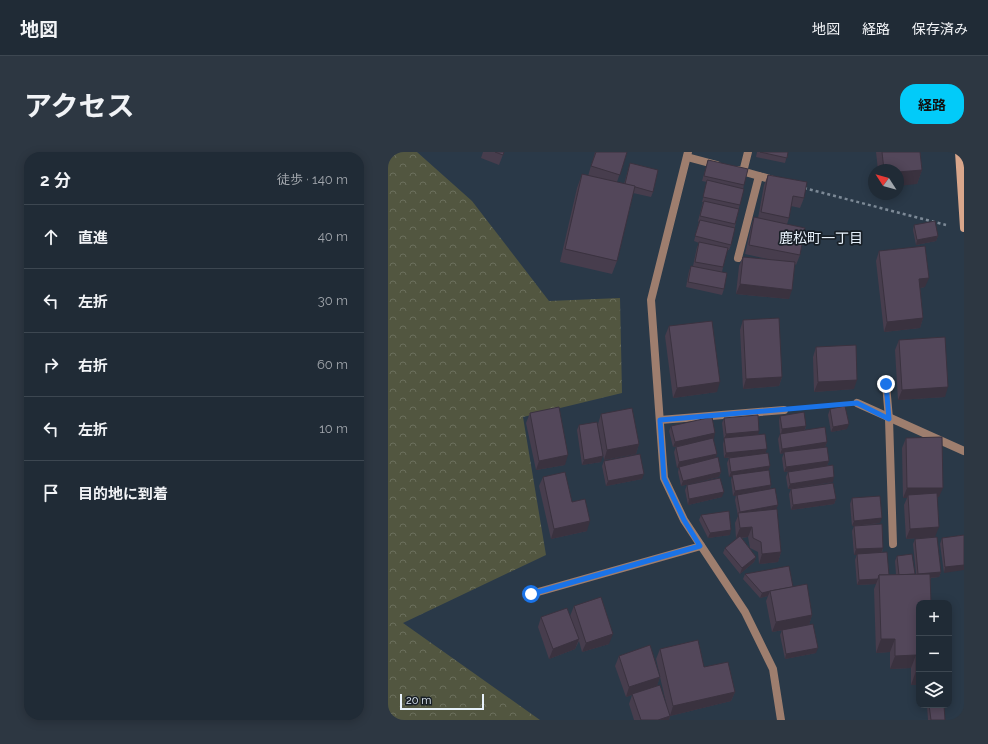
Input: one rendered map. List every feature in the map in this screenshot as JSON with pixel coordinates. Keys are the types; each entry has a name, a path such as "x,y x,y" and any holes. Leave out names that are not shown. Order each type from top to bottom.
{"street":[{"path":"743,172 748,152"},
{"path":"959,152 964,228"},
{"path":"778,181 725,167 688,154 651,300 664,478 684,520 745,612 773,669 781,720"},
{"path":"738,258 759,176"},
{"path":"886,384 889,419 893,544"},
{"path":"857,403 889,419 964,451"},
{"path":"660,420 784,410"},
{"path":"531,594 700,546"}],"path":[{"path":"778,181 949,226"},
{"path":"784,410 857,403"}],"green space":[{"path":"388,152 417,152 472,201 549,301 620,298 622,393 523,417 546,555 403,623 540,720 388,720"}],"building":[{"path":"495,152 504,152 503,155"},
{"path":"596,152 627,152 620,175 591,166"},
{"path":"760,152 788,152 787,158"},
{"path":"882,152 920,152 922,170 904,172 904,164 883,164"},
{"path":"708,160 748,169 744,185 704,176"},
{"path":"630,163 658,170 653,192 625,184"},
{"path":"582,174 635,186 617,261 565,249"},
{"path":"768,175 807,182 804,198 793,196 789,218 761,212"},
{"path":"707,180 744,189 740,205 703,197"},
{"path":"704,201 739,209 735,224 700,216"},
{"path":"754,217 805,228 800,255 749,245"},
{"path":"700,220 735,228 731,245 695,236"},
{"path":"935,221 938,236 917,240 914,225"},
{"path":"699,242 728,248 723,267 695,262"},
{"path":"925,246 929,278 919,279 923,318 887,322 879,251"},
{"path":"743,257 795,262 792,290 740,284"},
{"path":"691,266 727,273 724,289 688,282"},
{"path":"779,318 782,377 746,379 743,320"},
{"path":"712,321 720,382 677,388 669,326"},
{"path":"945,337 948,387 902,390 899,340"},
{"path":"856,345 857,380 818,382 816,347"},
{"path":"845,406 849,424 833,427 830,409"},
{"path":"559,407 568,455 539,461 530,413"},
{"path":"632,408 639,444 607,450 601,414"},
{"path":"804,412 806,426 782,429 780,416"},
{"path":"758,415 759,431 726,434 724,418"},
{"path":"712,417 715,433 675,442 671,426"},
{"path":"597,422 603,456 584,460 579,425"},
{"path":"825,427 827,442 782,449 780,434"},
{"path":"765,434 767,449 726,453 724,438"},
{"path":"942,437 943,488 907,488 906,438"},
{"path":"713,438 717,454 679,462 676,447"},
{"path":"827,447 829,461 786,467 784,452"},
{"path":"768,453 770,466 731,472 729,458"},
{"path":"640,454 644,474 608,481 604,461"},
{"path":"718,457 721,472 683,481 679,467"},
{"path":"833,465 834,477 790,484 788,472"},
{"path":"769,470 771,485 735,491 732,475"},
{"path":"565,472 572,502 585,499 590,521 554,529 543,477"},
{"path":"720,478 724,492 689,499 687,485"},
{"path":"833,483 836,499 793,505 791,489"},
{"path":"775,488 778,505 740,512 737,495"},
{"path":"937,493 939,527 910,529 908,495"},
{"path":"880,496 882,518 854,521 852,498"},
{"path":"777,509 781,552 762,554 761,542 753,538 752,527 740,528 738,513"},
{"path":"729,511 731,530 710,533 701,515"},
{"path":"882,524 883,548 856,549 854,526"},
{"path":"964,535 964,565 945,567 942,538"},
{"path":"740,536 756,557 742,568 725,548"},
{"path":"937,537 941,572 918,574 915,539"},
{"path":"887,552 889,575 879,575 878,579 859,580 857,554"},
{"path":"912,554 915,574 899,575 897,556"},
{"path":"789,566 793,587 762,593 745,574"},
{"path":"930,574 931,600 916,600 916,655 895,656 895,639 881,639 879,575"},
{"path":"807,584 812,615 776,622 770,591"},
{"path":"601,597 613,634 586,643 574,606"},
{"path":"567,608 579,639 553,649 541,617"},
{"path":"813,624 818,648 786,654 782,630"},
{"path":"698,640 704,667 728,662 735,692 673,706 660,649"},
{"path":"650,645 660,677 629,687 619,656"},
{"path":"660,685 670,716 658,720 641,720 632,694"},
{"path":"929,708 944,708 945,720 931,720"}],"district":[{"name":"鹿松町一丁目","path":"821,238"}],"route":[{"path":"531,594 700,546 684,520 664,478 660,420 857,403 889,419 886,384"}]}
